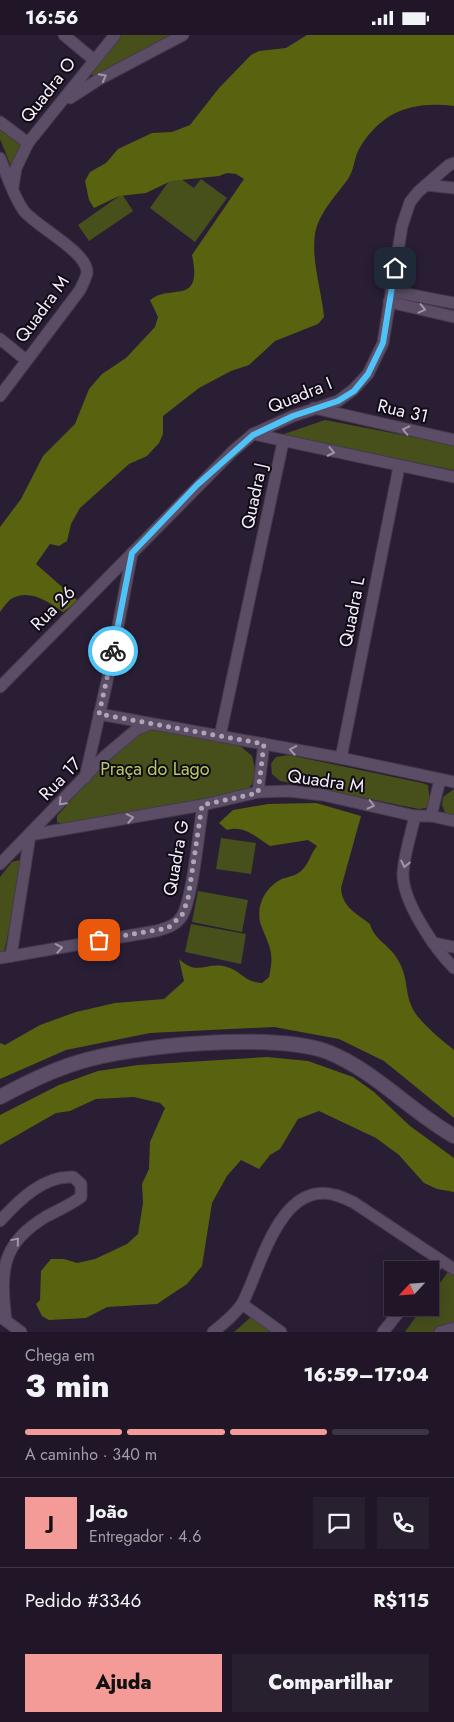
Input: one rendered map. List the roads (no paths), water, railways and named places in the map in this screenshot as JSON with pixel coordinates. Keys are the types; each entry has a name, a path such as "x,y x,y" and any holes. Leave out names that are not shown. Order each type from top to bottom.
{"street":[{"path":"64,35 94,60"},
{"name":"Quadra O","path":"28,143 62,103 114,35"},
{"path":"62,103 98,80 183,35"},
{"path":"0,122 28,143 16,168 12,189"},
{"name":"Quadra M","path":"0,158 12,189 24,210 35,222 78,254 87,272 80,290 26,360"},
{"path":"426,185 449,165 454,163"},
{"path":"426,185 454,188"},
{"name":"Quadra I","path":"253,435 338,401 354,391 368,374 383,343 402,226 410,203 426,185"},
{"path":"390,296 454,303"},
{"path":"390,296 454,317"},
{"path":"0,339 26,360 0,396"},
{"name":"Rua 31","path":"314,409 454,440"},
{"name":"Quadra J","path":"132,553 186,497 253,435 284,442 220,736"},
{"path":"284,442 454,477"},
{"name":"Quadra L","path":"341,758 399,467"},
{"path":"85,778 132,553"},
{"name":"Rua 26","path":"0,687 132,553"},
{"path":"99,714 341,758"},
{"name":"Rua 17","path":"0,864 105,756 137,729 150,724"},
{"path":"258,793 264,744"},
{"name":"Quadra M","path":"341,758 454,782"},
{"path":"431,816 440,780"},
{"name":"Quadra M","path":"202,805 258,793 289,791 323,795 415,816 431,816 454,821"},
{"name":"Quadra G","path":"202,805 188,899 182,915 176,923 156,931 5,957 30,835 202,805"},
{"path":"415,816 403,874 406,892 433,943 454,968"},
{"path":"433,943 454,947"},
{"path":"0,1097 76,1063 112,1053 179,1046 263,1042 299,1046 326,1052 359,1067 434,1124 454,1136"},
{"path":"0,1221 25,1197 57,1179 67,1177 77,1179 82,1191 80,1197 31,1226 10,1246 1,1276 3,1318 21,1332"},
{"path":"213,1332 242,1304 274,1230 283,1216 308,1197 319,1193 335,1194 353,1202 454,1269"},
{"path":"242,1304 281,1332"},
{"path":"383,1332 396,1316"},
{"path":"440,1332 454,1328"}],"park label":[{"name":"Praça do Lago","path":"155,769"}]}
